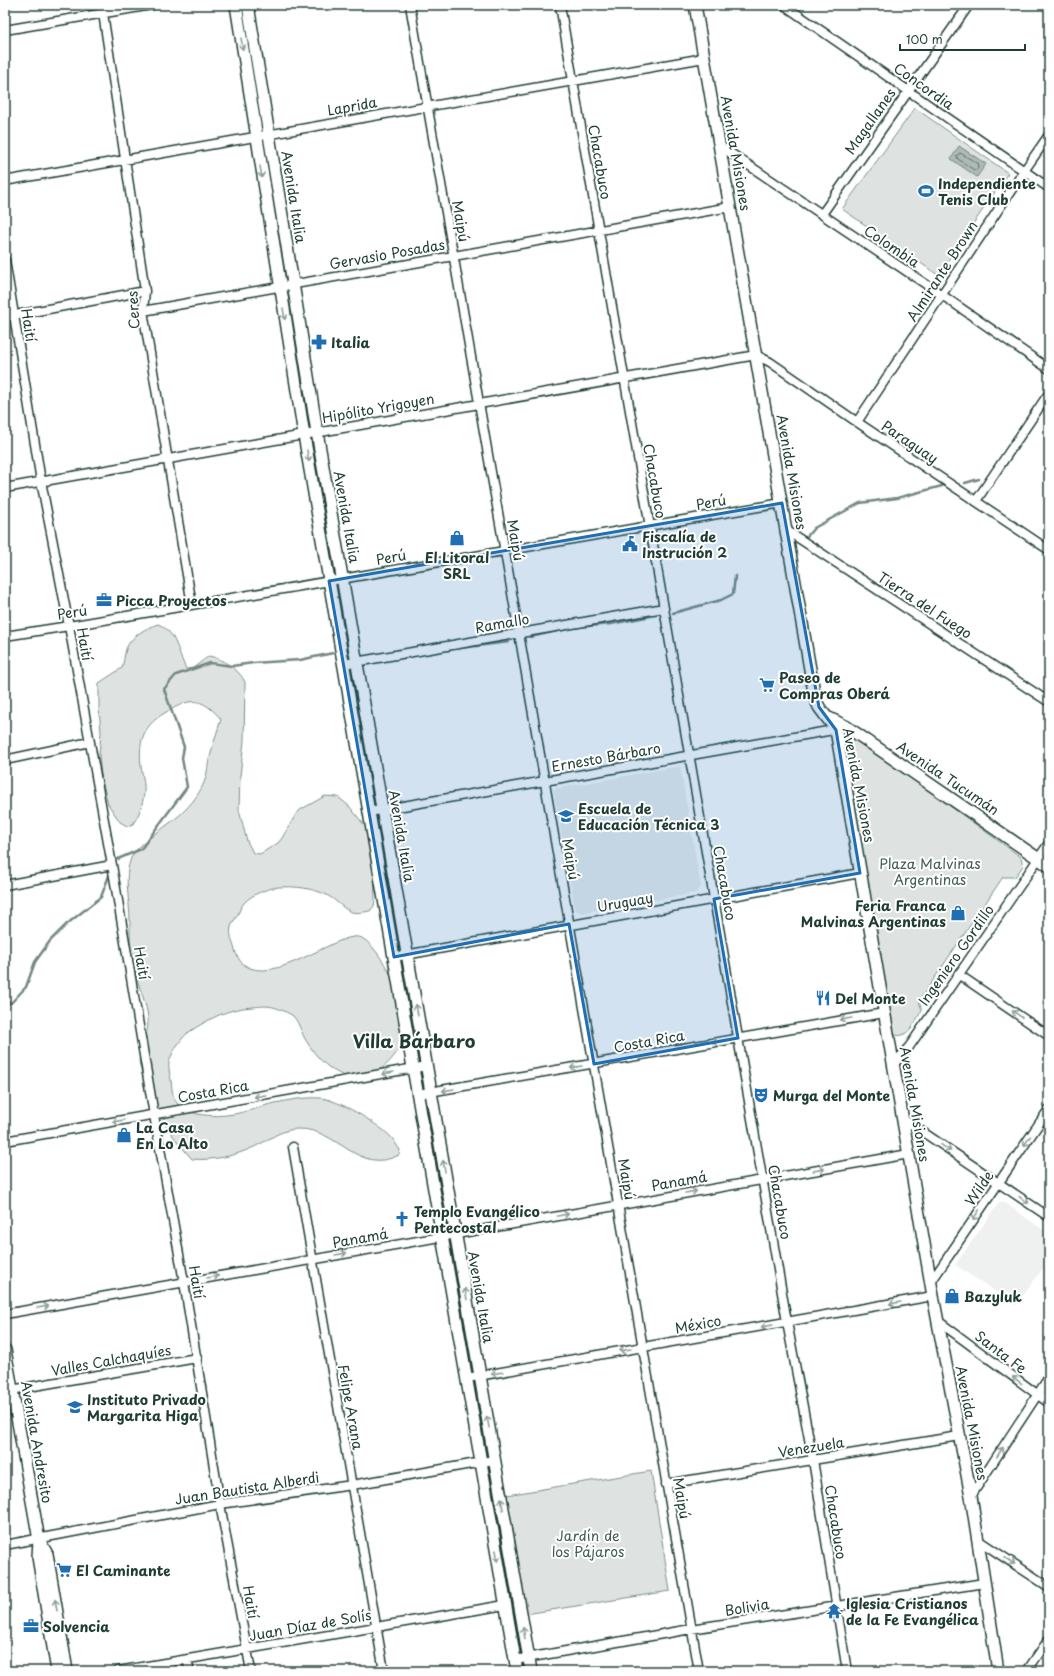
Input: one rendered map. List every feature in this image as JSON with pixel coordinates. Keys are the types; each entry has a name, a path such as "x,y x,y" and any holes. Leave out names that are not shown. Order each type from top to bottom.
{"main road":[{"name":"Avenida Italia","path":"236,5 304,435 517,1671"},
{"name":"Avenida Italia","path":"248,5 317,432 531,1671"},
{"name":"Avenida Misiones","path":"695,5 815,698 819,707 836,730 933,1296 959,1436 972,1496 998,1671"},
{"name":"Avenida Tucumán","path":"828,718 847,728 1049,866"},
{"name":"Avenida Andresito","path":"5,1350 9,1391 39,1540 38,1557 56,1671"},
{"name":"Avenida Andresito","path":"39,1540 47,1554 67,1671"}],"street":[{"path":"5,30 152,5"},
{"name":"Maipú","path":"410,5 699,1671"},
{"name":"Chacabuco","path":"560,5 787,1322 813,1460 847,1671"},
{"name":"Magallanes","path":"822,214 969,5"},
{"name":"Concordia","path":"790,6 1049,188"},
{"name":"Ceres","path":"102,13 146,291 143,310 192,605"},
{"name":"Laprida","path":"5,182 125,158 256,137 704,58"},
{"name":"Almirante Brown","path":"857,422 1049,135"},
{"name":"Colombia","path":"720,146 942,295 1049,369"},
{"name":"Gervasio Posadas","path":"143,310 730,207"},
{"name":"Haití","path":"5,260 41,481 112,865 197,1358 220,1504 251,1671"},
{"path":"5,317 146,291"},
{"name":"Hipólito Yrigoyen","path":"5,488 756,355"},
{"name":"Paraguay","path":"756,355 770,362 1049,550"},
{"path":"976,501 1049,393"},
{"name":"Perú","path":"5,636 782,503"},
{"name":"Tierra del Fuego","path":"786,530 1049,702"},
{"name":"Ramallo","path":"344,664 664,608"},
{"name":"Ernesto Bárbaro","path":"369,812 847,728"},
{"path":"5,760 90,742"},
{"name":"Ingeniero Gordillo","path":"894,1065 909,1047 1049,843"},
{"path":"5,885 112,865"},
{"name":"Uruguay","path":"394,957 569,924 860,873"},
{"path":"958,974 1049,1036"},
{"name":"Costa Rica","path":"418,1094 884,1013"},
{"name":"Costa Rica","path":"5,1141 426,1066"},
{"name":"Wilde","path":"931,1282 1049,1109"},
{"path":"902,1118 1049,1217"},
{"name":"Felipe Arana","path":"292,1147 384,1671"},
{"name":"Panamá","path":"5,1314 909,1154"},
{"name":"México","path":"467,1378 933,1296"},
{"name":"Santa Fe","path":"938,1321 1036,1395 1049,1403"},
{"name":"Valles Calchaquíes","path":"9,1391 197,1358"},
{"path":"972,1496 1049,1376"},
{"name":"Venezuela","path":"666,1484 959,1436"},
{"name":"Juan Bautista Alberdi","path":"5,1545 39,1540 220,1504 352,1485 494,1460"},
{"path":"978,1540 1049,1587"},
{"name":"Bolivia","path":"515,1660 691,1629 984,1583"},
{"name":"Juan Díaz de Solís","path":"118,1671 506,1605"},
{"path":"1026,1671 1049,1639"},
{"path":"188,1660 190,1671"}],"highlighted area":[{"path":"782,503 819,707 836,730 860,873 714,899 738,1038 594,1064 569,924 394,957 329,581"}],"shaded area":[{"path":"680,766 701,887 696,893 581,913 575,909 553,789"},
{"path":"1004,1202 1049,1234 1049,1260 1016,1305 955,1265 999,1203"}],"green space":[{"name":"Independiente Tenis Club","path":"915,108 1008,173 938,275 842,209"},
{"path":"158,624 164,627 173,637 186,669 193,668 209,656 214,657 235,669 245,682 244,741 240,776 239,810 247,841 253,853 260,854 278,843 300,810 325,796 338,797 349,806 373,838 375,900 374,906 370,911 351,912 327,895 309,889 285,887 265,890 251,897 244,903 231,926 230,933 239,959 244,965 250,968 264,970 295,962 341,940 353,937 362,938 372,946 385,964 405,1000 409,1012 409,1025 407,1032 396,1054 385,1066 365,1081 354,1079 336,1072 322,1061 304,1037 295,1018 288,1013 266,1006 244,1008 227,1012 211,1019 189,1032 180,1041 169,1062 174,1098 183,1108 191,1112 217,1116 235,1114 271,1104 298,1099 328,1099 356,1112 383,1130 392,1138 400,1150 399,1155 385,1160 372,1160 348,1150 325,1136 312,1131 292,1129 239,1153 215,1158 192,1159 162,1120 151,1099 142,1074 139,1058 148,1026 148,1014 136,977 131,953 127,873 131,858 140,846 179,815 196,797 206,777 221,719 208,706 198,702 187,702 170,710 153,721 144,735 141,744 140,754 144,783 143,801 133,824 127,826 120,822 108,804 101,776 99,756 101,732 99,683 122,668 126,649 131,640 149,627"},
{"name":"Plaza Malvinas Argentinas","path":"858,740 1021,857 1023,866 1015,877 1003,877 919,1001 922,1010 914,1024 908,1032 899,1036 894,1035 845,751 848,742"},
{"name":"Jardín de los Pájaros","path":"651,1471 670,1591 526,1614 507,1495"}],"water":[{"path":"959,146 986,164 977,177 951,159"}],"waterway":[{"path":"999,474 1006,464"},
{"path":"965,483 979,479"},
{"path":"804,540 814,528 860,503 897,498 942,486"},
{"path":"673,613 721,600 733,594 735,576"},
{"path":"576,627 611,624 656,615"},
{"path":"530,637 571,628"},
{"path":"460,648 509,642"},
{"path":"118,859 141,849 187,787 182,758 184,747 164,689 176,675 210,663 232,666 300,660 333,653"},
{"path":"5,1002 11,1003 26,987 35,962 50,941 67,924 101,897 110,873"}],"place":[{"name":"Independiente Tenis Club","path":"926,191"},
{"name":"Italia","path":"319,342"},
{"name":"El Litoral SRL","path":"457,538"},
{"name":"Fiscalía de Instrución 2","path":"630,544"},
{"name":"Picca Proyectos","path":"104,600"},
{"name":"Paseo de Compras Oberá","path":"767,685"},
{"name":"Escuela de Educación Técnica 3","path":"566,816"},
{"name":"Feria Franca Malvinas Argentinas","path":"958,913"},
{"name":"Del Monte","path":"823,998"},
{"name":"Murga del Monte","path":"761,1095"},
{"name":"La Casa En Lo Alto","path":"124,1135"},
{"name":"Templo Evangélico Pentecostal","path":"402,1219"},
{"name":"Bazyluk","path":"952,1296"},
{"name":"Instituto Privado Margarita Higa","path":"75,1407"},
{"name":"El Caminante","path":"64,1570"},
{"name":"Iglesia Cristianos de la Fe Evangélica","path":"834,1611"},
{"name":"Solvencia","path":"31,1626"}],"district":[{"name":"Villa Bárbaro","path":"414,1040"}]}
